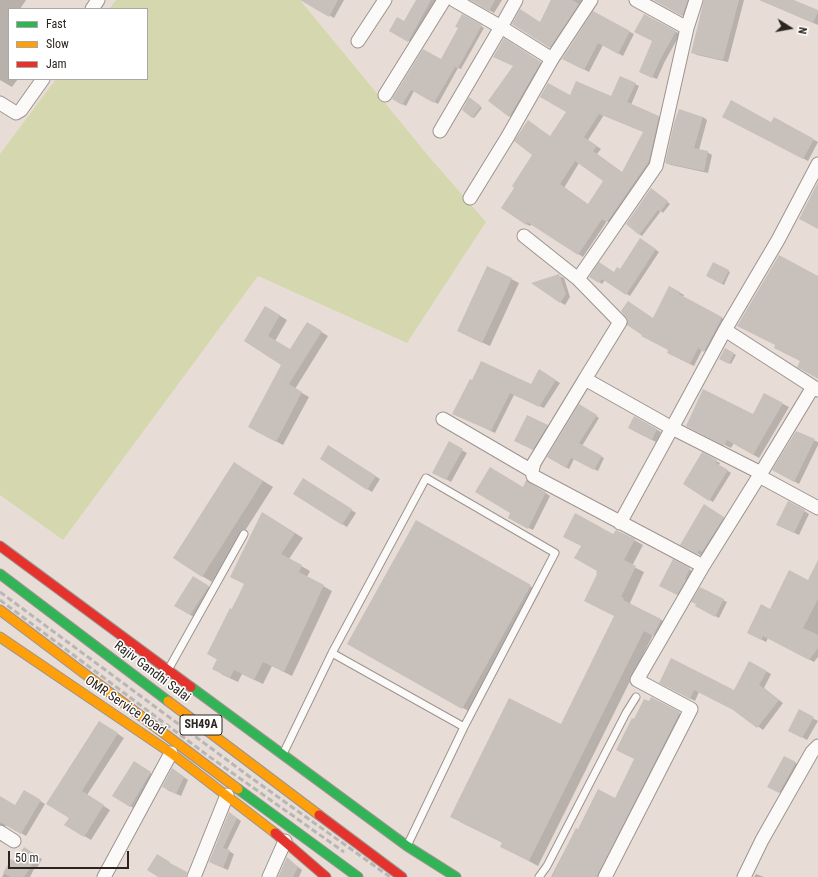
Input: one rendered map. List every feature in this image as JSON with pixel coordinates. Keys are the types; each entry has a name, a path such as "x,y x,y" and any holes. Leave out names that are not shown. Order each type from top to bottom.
{"street":[{"path":"358,41 385,0"},
{"path":"385,95 444,0"},
{"path":"454,0 502,27 552,59"},
{"path":"440,131 502,27 516,0"},
{"path":"470,198 507,138 552,59 591,0"},
{"path":"636,0 687,28"},
{"path":"578,279 656,166 687,28 696,0"},
{"path":"2,108 16,113 21,110 42,80"},
{"path":"620,523 726,330 778,240 818,164"},
{"path":"524,236 578,279 620,322 534,463 532,471 533,476 703,566"},
{"path":"605,877 692,709 637,680 703,566 815,389 726,330"},
{"path":"585,379 818,508"},
{"path":"444,419 532,471"},
{"path":"0,546 407,846 456,877"},
{"name":"Rajiv Gandhi Salai","path":"0,574 402,877"},
{"name":"SH49A","path":"0,610 212,770 358,877"},
{"name":"OMR Service Road","path":"0,637 171,753 285,841 326,877"},
{"path":"744,877 762,840 812,752 818,746"},
{"path":"104,877 171,753"},
{"path":"194,877 227,795"},
{"path":"0,832 14,841"},
{"path":"269,877 285,841"}],"lane":[{"path":"283,754 332,653 426,478 555,553 464,727 407,846"},
{"path":"168,670 244,534"},
{"path":"332,653 464,727"},
{"path":"539,877 547,866 626,713 636,697"}],"green space":[{"path":"116,0 300,0 431,159 486,222 407,343 258,276 63,540 0,495 0,154 55,80 148,80 148,8 110,8"}],"building":[{"path":"300,0 338,0 329,17"},
{"path":"416,0 431,0 408,42 389,31 397,17 404,21"},
{"path":"470,0 495,0 489,11"},
{"path":"551,0 572,0 579,4 550,48 512,24 520,9 540,22"},
{"path":"653,0 688,0 682,16"},
{"path":"704,0 739,0 723,60 691,53"},
{"path":"759,0 794,0 818,10 818,12 813,23"},
{"path":"593,11 630,31 618,54 598,43 584,70 562,59"},
{"path":"462,14 482,25 458,68 455,67 434,103 411,90 402,105 392,99 423,49 441,59 458,28 455,27"},
{"path":"644,14 676,31 652,78 639,72 652,41 634,32"},
{"path":"504,38 541,62 509,117 488,101 513,66 493,57"},
{"path":"620,76 636,83 627,102 659,116 649,161 607,222 602,219 578,255 527,222 526,225 501,208 514,188 512,186 532,155 514,141 528,120 550,136 566,112 540,97 548,83 570,95 576,81 611,96","holes":["599,114 643,132 622,172 593,151 597,146 584,137","575,161 603,181 588,204 560,184"]},
{"path":"469,97 481,106 472,118 462,110"},
{"path":"731,100 771,122 774,117 814,139 803,159 722,117"},
{"path":"679,109 703,117 694,148 708,151 704,171 665,163 674,123"},
{"path":"818,182 818,229 799,219"},
{"path":"651,188 668,201 660,212 658,210 639,235 626,224"},
{"path":"640,238 656,249 626,295 602,279 599,283 589,277 599,262 614,272 617,267 620,269"},
{"path":"779,255 818,276 818,379 797,367 800,361 774,348 775,345 737,326"},
{"path":"713,262 729,270 722,284 706,276"},
{"path":"487,266 512,278 482,343 457,331"},
{"path":"559,274 566,294 560,303 531,283"},
{"path":"669,286 680,292 679,294 722,317 704,352 698,348 690,364 667,353 668,350 641,336 642,335 627,325 627,319 621,311 628,301 653,318"},
{"path":"265,306 280,315 268,336 290,349 307,322 322,331 289,384 302,392 276,442 248,427 281,365 244,341"},
{"path":"725,348 734,353 729,364 719,359"},
{"path":"481,361 531,384 539,369 556,380 539,407 510,393 491,431 452,414 470,379 472,380"},
{"path":"703,389 753,414 764,393 783,403 753,455 727,440 724,446 686,426"},
{"path":"579,404 597,415 579,443 602,456 594,470 571,458 566,468 547,457"},
{"path":"527,415 548,425 533,450 514,441"},
{"path":"634,416 657,429 652,440 628,428"},
{"path":"796,431 815,439 794,482 772,470"},
{"path":"449,441 463,449 446,480 432,473"},
{"path":"328,445 376,476 367,490 320,459"},
{"path":"702,452 717,460 716,463 728,470 709,501 683,484"},
{"path":"234,462 263,481 202,577 173,558"},
{"path":"490,467 523,487 526,480 546,492 528,529 508,518 510,513 475,492"},
{"path":"303,478 352,509 342,525 293,494"},
{"path":"788,501 805,510 794,533 776,525"},
{"path":"704,504 724,517 702,552 699,550 697,554 680,545"},
{"path":"262,512 295,533 281,554 302,565 299,572 324,585 284,672 263,662 254,680 234,670 230,678 212,669 217,659 207,654 244,584 230,577"},
{"path":"575,513 613,534 616,530 635,539 624,560 636,566 621,597 624,598 623,600 661,619 653,636 644,631 529,861 500,847 502,842 450,817 509,698 561,724 614,616 584,601 597,571 574,558 581,546 563,537"},
{"path":"416,520 531,585 462,709 347,644"},
{"path":"673,559 690,568 685,579 686,580 677,595 659,586"},
{"path":"818,560 818,599 803,628 818,635 818,648 809,660 763,636 761,640 747,633 761,604 770,609 789,570 808,580"},
{"path":"193,576 209,586 190,615 174,606"},
{"path":"700,587 724,599 715,617 695,606 696,604 691,602"},
{"path":"671,658 734,690 749,661 767,671 759,685 779,700 757,728 733,710 694,690 690,699 659,683"},
{"path":"651,697 680,712 597,877 552,877 576,828 578,829 598,789 615,798 634,759 616,750 632,718 634,719 644,699 649,701"},
{"path":"799,709 814,717 802,738 788,731"},
{"path":"99,721 118,733 82,791 104,805 84,837 64,825 69,818 46,804"},
{"path":"784,756 796,762 779,793 767,787"},
{"path":"134,761 151,772 130,807 112,796"},
{"path":"172,768 184,777 176,794 162,787"},
{"path":"24,790 41,800 21,834 0,822 0,796 15,805"},
{"path":"229,812 237,818 223,848 230,850 223,868 209,862"},
{"path":"24,847 38,856 24,877 11,877 3,873 11,859 15,861"},
{"path":"157,854 187,872 186,877 158,877 147,870"},
{"path":"287,857 298,867 293,877 278,877"}],"railway":[{"path":"0,592 250,777 390,877"},
{"path":"0,600 207,755 344,852"}],"traffic: fast":[{"path":"0,574 168,701"},
{"path":"191,687 407,846 456,877"},
{"path":"238,789 358,877"}],"traffic: slow":[{"path":"0,610 238,789"},
{"path":"0,637 171,753 275,833"},
{"path":"168,701 319,815"}],"traffic: jam":[{"path":"0,546 191,687"},
{"path":"319,815 402,877"},
{"path":"275,833 326,877"}]}
